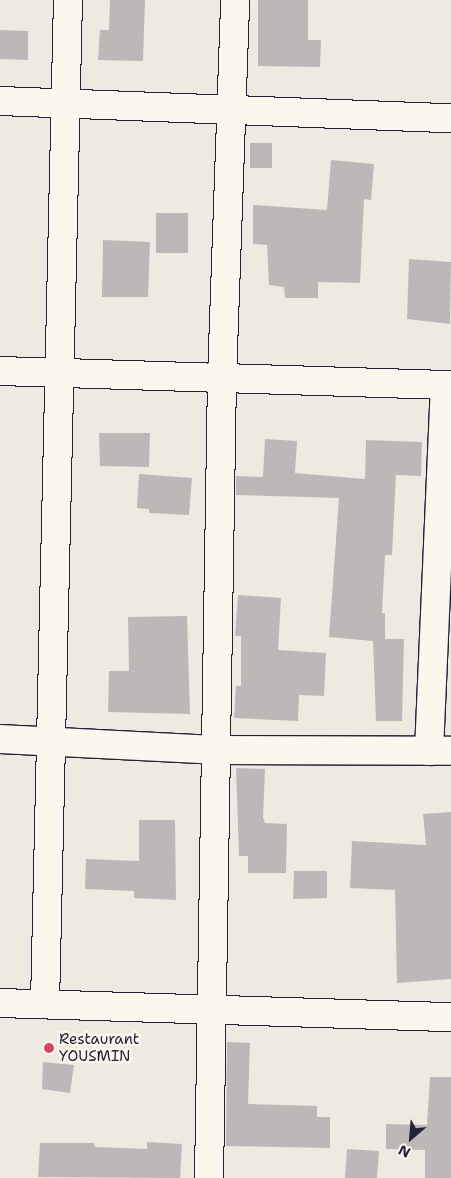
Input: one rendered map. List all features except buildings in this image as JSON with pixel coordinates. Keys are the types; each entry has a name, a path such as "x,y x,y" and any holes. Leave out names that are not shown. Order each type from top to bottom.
{"street":[{"path":"45,1004 68,0"},
{"path":"209,1178 222,378 235,0"},
{"path":"0,101 451,118"},
{"path":"0,371 448,385 440,751 215,750 0,739"},
{"path":"0,1003 451,1017"}],"place":[{"name":"Restaurant YOUSMIN","path":"49,1048"}]}
